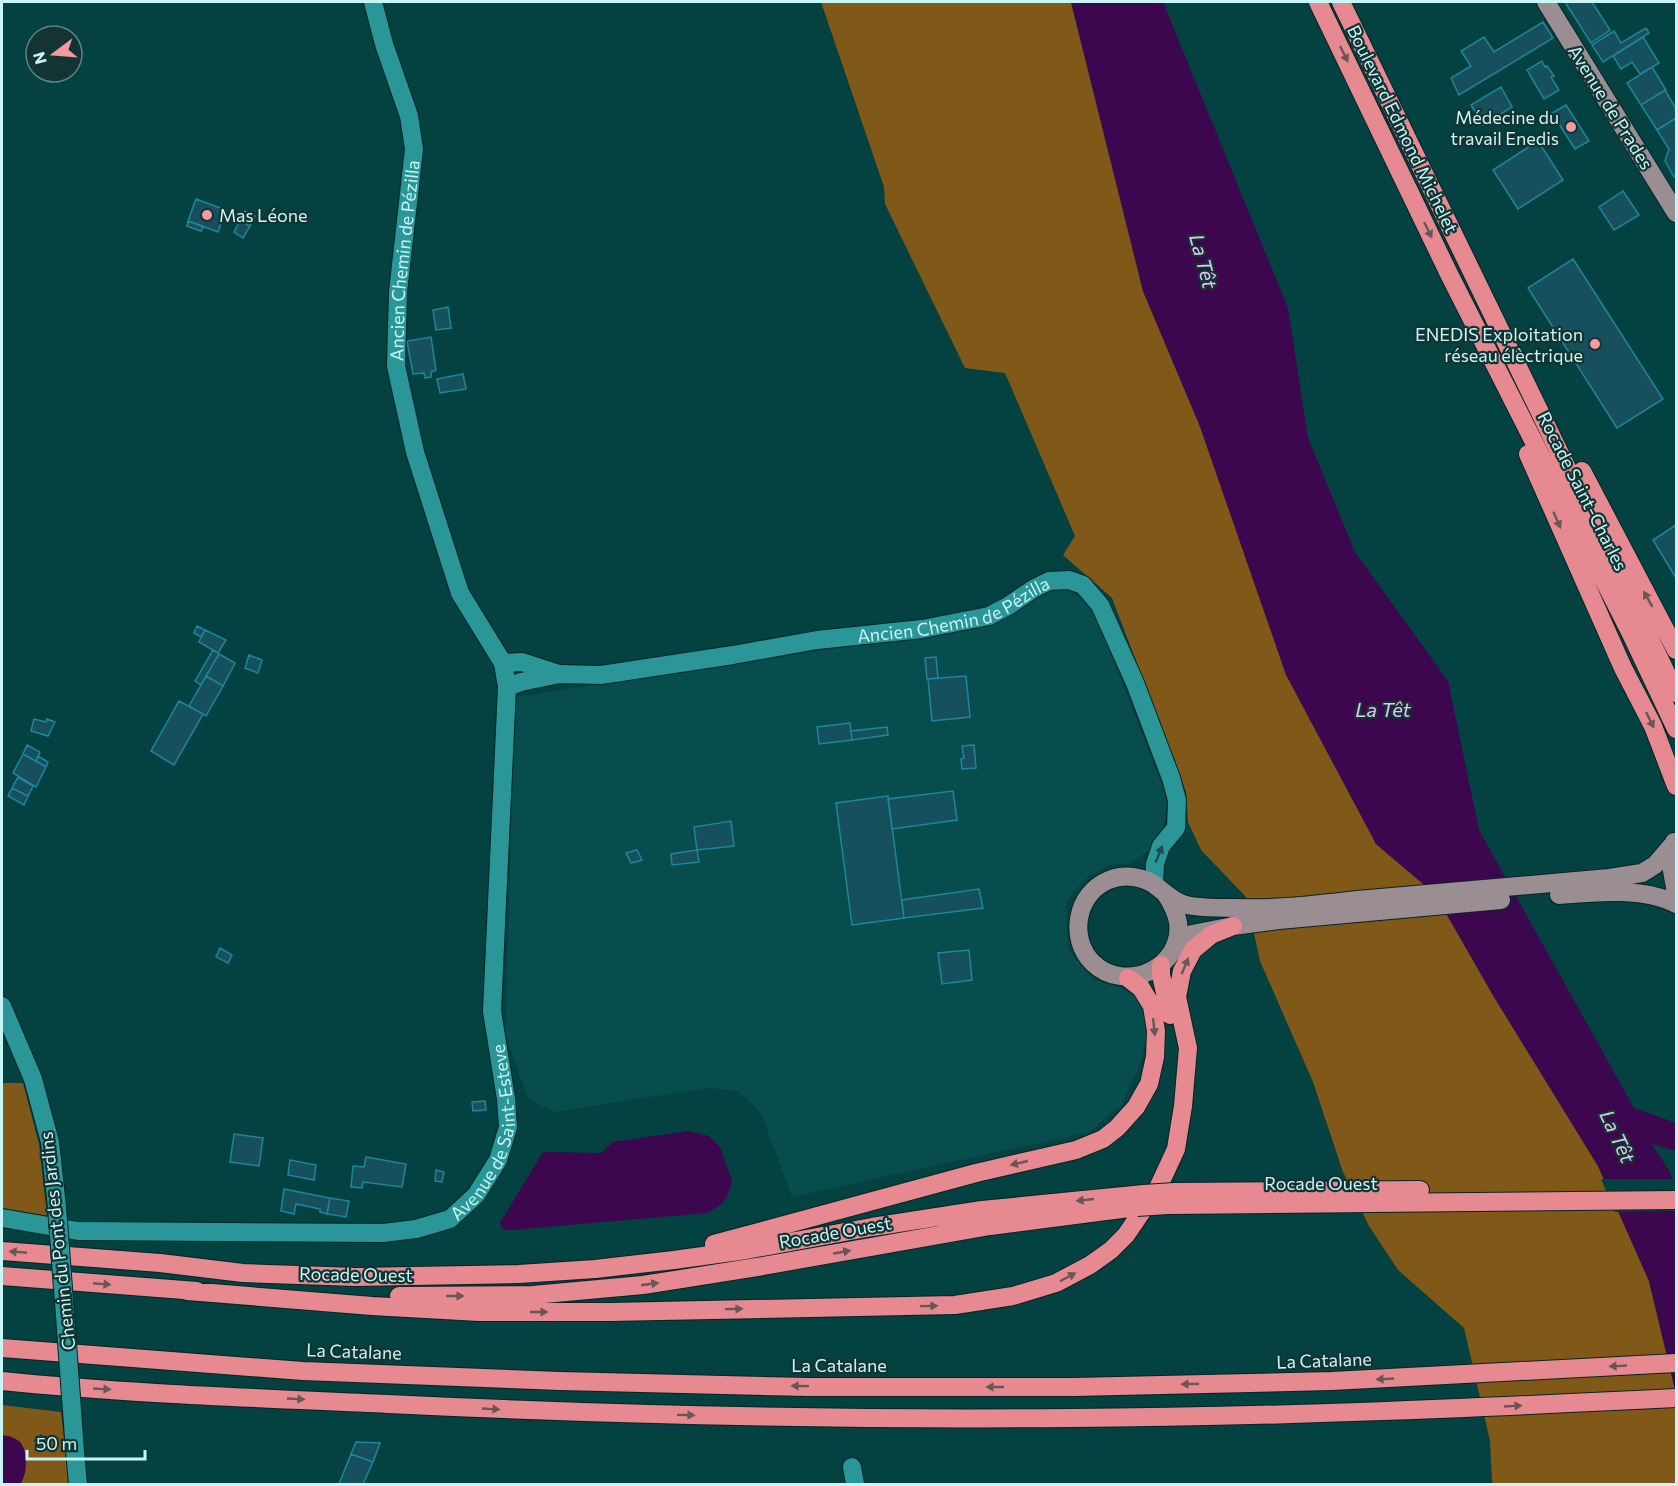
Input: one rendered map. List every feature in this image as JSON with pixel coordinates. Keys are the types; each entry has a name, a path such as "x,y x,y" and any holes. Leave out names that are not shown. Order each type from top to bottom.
{"highway":[{"name":"Boulevard Edmond Michelet","path":"1318,2 1449,274"},
{"name":"Boulevard Edmond Michelet","path":"1341,2 1469,266"},
{"name":"Rocade Saint-Charles","path":"1469,266 1677,693"},
{"path":"1469,266 1677,650"},
{"name":"Rocade Saint-Charles","path":"1449,274 1677,729"},
{"path":"1449,274 1623,668 1653,726 1677,786"},
{"path":"187,1291 479,1312 610,1312 955,1305 1012,1296 1056,1283 1090,1265 1111,1250 1126,1235 1158,1188 1176,1149 1183,1106 1188,1048 1177,997 1182,971 1192,950 1231,917"},
{"path":"1165,960 1167,1005 1180,1047 1183,1106"},
{"path":"160,1263 352,1267 500,1266 626,1256 722,1242 976,1173 1076,1150 1103,1139 1117,1128 1136,1107 1149,1083 1155,1057 1156,1031 1152,1006 1141,988 1128,978"},
{"name":"Rocade Ouest","path":"1322,1198 1677,1188"},
{"name":"Rocade Ouest","path":"2,1251 160,1263 243,1273 356,1277 519,1274 595,1269 674,1260 982,1210 1171,1198 1677,1200"},
{"name":"Rocade Ouest","path":"2,1275 187,1291 388,1296 533,1295 663,1282 1140,1201"},
{"name":"La Catalane","path":"2,1348 303,1371 560,1381 808,1387 1074,1387 1332,1381 1677,1363"},
{"path":"2,1381 197,1394 557,1412 754,1416 1071,1418 1454,1409 1677,1398"}],"main road":[{"name":"Avenue de Prades","path":"1545,2 1677,213"},
{"path":"1675,839 1655,865 1642,873 1263,908 1231,917 1192,934 1165,960 1146,974 1128,978 1104,972 1094,964 1080,944 1077,926 1081,907 1092,891 1108,880 1128,877 1141,879 1183,904 1231,917 1278,920 1624,892 1668,900 1677,904"},
{"path":"1675,839 1671,865 1677,893"},
{"path":"1160,889 1174,907 1178,924 1176,940 1165,960"}],"street":[{"name":"Ancien Chemin de Pézilla","path":"373,2 384,44 409,116 414,149 398,292 396,366 415,452 460,593 503,663 522,662 559,674"},
{"name":"Ancien Chemin de Pézilla","path":"507,687 559,674 601,675 817,640 922,628 989,616 1049,581 1069,580 1083,585 1100,605 1135,683 1171,778 1177,800 1176,828 1161,846 1155,864 1160,889"},
{"name":"Avenue de Saint-Esteve","path":"2,1218 78,1231 383,1233 416,1229 450,1219 476,1195 498,1160 508,1127 506,1099 492,1011 507,687 503,663"},
{"name":"Chemin du Pont des Jardins","path":"2,1006 33,1080 50,1142 78,1485"}],"shaded area":[{"path":"821,2 1071,2 1143,291 1376,844 1435,894 1494,997 1598,1166 1649,1281 1676,1394 1676,1484 1493,1484 1490,1441 1464,1328 1398,1270 1369,1226 1343,1172 1313,1082 1260,961 1246,897 1201,850 1188,822 1186,792 1112,598 1063,555 1075,536 1005,373 965,368 885,204 884,187"},
{"path":"1049,589 1071,591 1086,602 1098,621 1167,798 1165,823 1151,849 1130,863 1110,865 1089,876 1066,903 1068,950 1094,980 1121,988 1139,998 1148,1023 1142,1061 1122,1104 1090,1132 792,1197 761,1113 738,1091 707,1088 555,1112 528,1099 505,1035 515,697 972,628"},
{"path":"2,1083 23,1083 39,1144 47,1216 2,1208"},
{"path":"2,1405 61,1412 69,1484 2,1484"}],"water":[{"name":"La Têt","path":"1071,2 1163,2 1288,308 1308,438 1355,552 1448,681 1479,830 1634,1108 1676,1123 1676,1151 1652,1144 1670,1172 1676,1192 1676,1394 1649,1281 1598,1166 1494,997 1435,894 1376,844 1286,675 1199,424 1143,291"},
{"path":"688,1131 709,1136 720,1147 732,1181 722,1204 707,1213 503,1230 500,1223 543,1152 601,1153 613,1142"},
{"path":"2,1435 18,1440 23,1446 26,1469 20,1484 2,1484"}],"pier":[{"path":"1601,1179 1675,1179 1676,1211 1615,1212"}],"building":[{"path":"1565,2 1592,2 1610,30 1591,43"},
{"path":"1543,22 1553,38 1459,95 1451,78 1471,66 1461,51 1484,37 1494,52"},
{"path":"1646,28 1649,33 1603,62 1592,45 1614,31 1621,43"},
{"path":"1643,37 1659,63 1640,74 1632,62 1621,69 1613,56"},
{"path":"1542,61 1554,76 1551,77 1559,90 1544,99 1527,70"},
{"path":"1652,67 1666,90 1641,105 1627,83"},
{"path":"1501,87 1512,107 1483,125 1471,105"},
{"path":"1665,90 1676,109 1676,118 1657,130 1641,105"},
{"name":"Médecine du travail Enedis","path":"1566,105 1589,141 1575,149 1552,113"},
{"path":"1676,118 1676,175 1674,177 1665,161 1669,149 1657,130"},
{"path":"1538,141 1563,180 1518,209 1493,170"},
{"path":"1623,191 1639,215 1614,230 1599,207"},
{"name":"Mas Léone","path":"196,199 226,210 218,232 188,221"},
{"path":"245,211 255,216 250,226 240,221"},
{"path":"188,221 203,226 201,231 187,226"},
{"path":"240,221 250,226 243,238 234,232"},
{"name":"ENEDIS Exploitation réseau élèctrique","path":"1573,259 1663,399 1617,428 1528,288"},
{"path":"448,307 451,328 436,330 433,310"},
{"path":"431,337 436,370 431,372 431,377 425,378 424,373 413,374 407,341"},
{"path":"463,374 466,389 440,393 437,379"},
{"path":"1676,525 1676,578 1653,540"},
{"path":"197,626 205,630 201,637 194,633"},
{"path":"205,630 226,640 218,653 199,642"},
{"path":"213,650 219,654 201,685 195,681"},
{"path":"219,654 235,663 223,686 206,676"},
{"path":"249,655 262,660 258,673 245,668"},
{"path":"936,657 938,678 927,679 925,658"},
{"path":"206,676 223,686 206,716 189,706"},
{"path":"966,676 970,717 932,721 928,679"},
{"path":"179,701 203,714 174,765 151,751"},
{"path":"34,719 46,722 47,719 55,722 48,736 31,731"},
{"path":"850,723 852,740 819,744 817,727"},
{"path":"887,727 888,735 852,740 851,731"},
{"path":"27,745 40,752 36,761 23,754"},
{"path":"974,745 976,768 962,769 961,759 964,758 962,746"},
{"path":"23,754 46,767 36,787 13,773"},
{"path":"38,756 48,762 46,767 36,761"},
{"path":"18,777 33,786 28,796 12,788"},
{"path":"12,788 28,796 24,805 8,796"},
{"path":"953,791 957,820 892,829 888,799"},
{"path":"888,796 904,918 852,925 836,803"},
{"path":"731,821 734,846 697,850 694,827"},
{"path":"637,850 642,860 631,863 626,853"},
{"path":"697,850 699,862 672,865 671,854"},
{"path":"979,889 983,908 904,918 902,900"},
{"path":"220,948 232,955 228,963 216,957"},
{"path":"969,950 972,980 942,984 938,953"},
{"path":"485,1101 486,1110 473,1111 472,1102"},
{"path":"234,1134 263,1138 259,1166 230,1162"},
{"path":"366,1157 406,1164 402,1187 363,1182 362,1188 351,1187 353,1166 364,1167"},
{"path":"290,1160 316,1165 314,1180 288,1175"},
{"path":"436,1170 444,1172 442,1182 435,1181"},
{"path":"284,1189 330,1198 327,1214 320,1212 320,1209 296,1204 294,1214 281,1211"},
{"path":"330,1198 349,1201 346,1217 327,1214"},
{"path":"356,1442 380,1443 373,1462 351,1454"},
{"path":"351,1454 373,1462 363,1484 339,1484"}],"place":[{"name":"Médecine du travail Enedis","path":"1571,127"},
{"name":"Mas Léone","path":"207,215"},
{"name":"ENEDIS Exploitation réseau élèctrique","path":"1595,344"}]}
